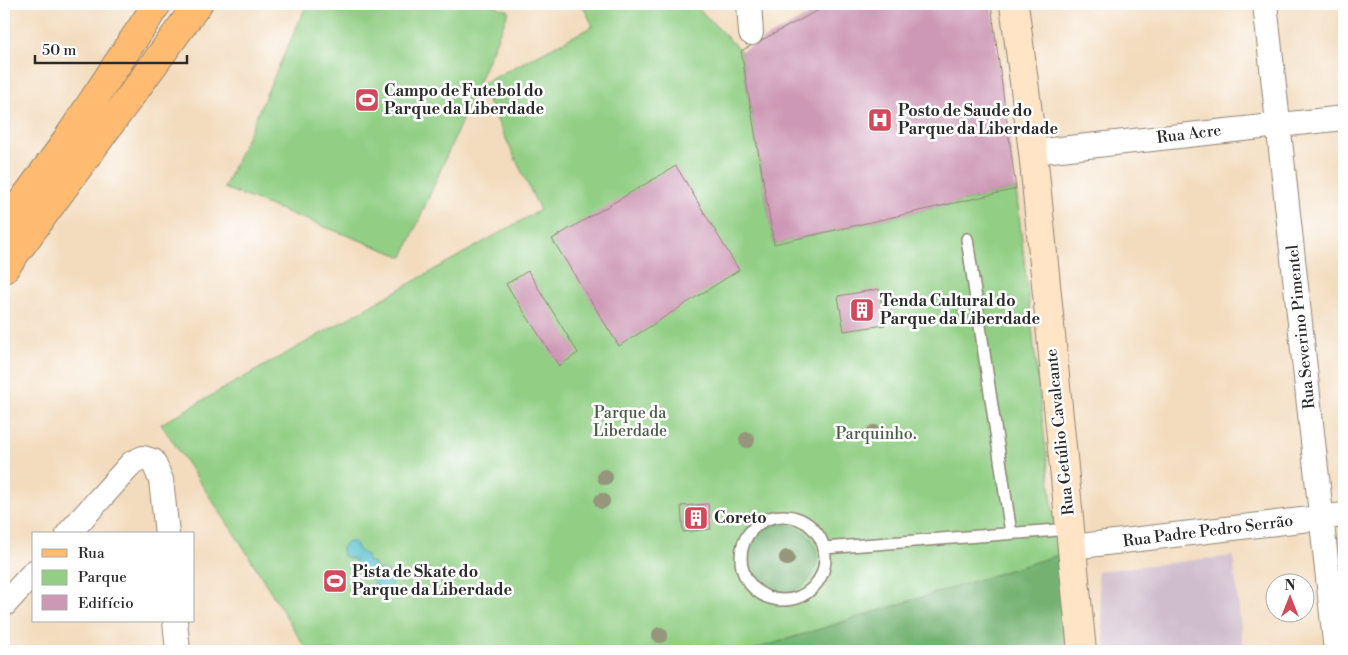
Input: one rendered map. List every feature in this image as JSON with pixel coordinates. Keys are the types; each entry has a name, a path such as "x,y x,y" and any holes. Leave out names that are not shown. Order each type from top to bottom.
{"main road":[{"path":"4,226 60,150 157,4"},
{"path":"4,269 198,4"}],"street":[{"path":"749,4 751,33"},
{"name":"Rua Getúlio Cavalcante","path":"1014,4 1033,152 1082,651"},
{"name":"Rua Severino Pimentel","path":"1265,4 1278,124 1333,516 1336,651"},
{"name":"Rua Acre","path":"1033,152 1344,118"},
{"path":"70,532 132,463 143,458 153,461 161,480 166,532"},
{"name":"Rua Padre Pedro Serrão","path":"1071,538 1333,516"},
{"path":"4,605 32,574"},
{"path":"175,622 178,651"}],"lane":[{"path":"967,240 1011,533"},
{"path":"774,516 789,516 803,520 814,529 824,548 824,569 818,581 809,592 798,598 784,601 770,599 758,593 748,583 742,571 740,557 742,542 750,530 761,521 774,516"},
{"path":"824,548 1011,533 1071,538"}],"shaded area":[{"path":"1233,556 1243,646 1221,649 1221,651 1106,651 1097,571"}],"green space":[{"name":"Campo de Futebol do Parque da Liberdade","path":"307,4 490,4 509,11 403,257 224,188"},
{"name":"Parque da Liberdade","path":"582,4 694,4 741,51 774,244 1016,189 1069,651 307,651 244,548 161,424 540,210 480,85 593,26"},
{"path":"783,524 796,527 807,534 814,545 817,558 814,571 807,582 796,589 783,592 770,589 759,582 752,571 749,558 752,545 759,534 770,527"},
{"path":"1058,555 1069,651 749,651"}],"water":[{"path":"346,542 354,542 358,550 367,555 367,562 373,562 375,568 390,574 392,583 389,589 383,590 374,587 374,581 354,567 355,560 343,556 342,548"}],"building":[{"name":"Posto de Saude do Parque da Liberdade","path":"830,4 991,4 1016,189 774,244 741,51"},
{"path":"676,166 739,270 619,346 552,239"},
{"path":"528,271 578,353 559,366 506,284"},
{"name":"Tenda Cultural do Parque da Liberdade","path":"879,289 885,325 844,331 838,296"},
{"name":"Coreto","path":"708,504 711,529 683,532 681,506"},
{"path":"1339,535 1344,535 1344,571 1343,571"}],"place":[{"name":"Campo de Futebol do Parque da Liberdade","path":"367,100"},
{"name":"Posto de Saude do Parque da Liberdade","path":"880,120"},
{"name":"Tenda Cultural do Parque da Liberdade","path":"862,310"},
{"name":"Coreto","path":"696,518"},
{"name":"Pista de Skate do Parque da Liberdade","path":"335,581"}],"park label":[{"name":"Parquinho.","path":"876,434"}]}
